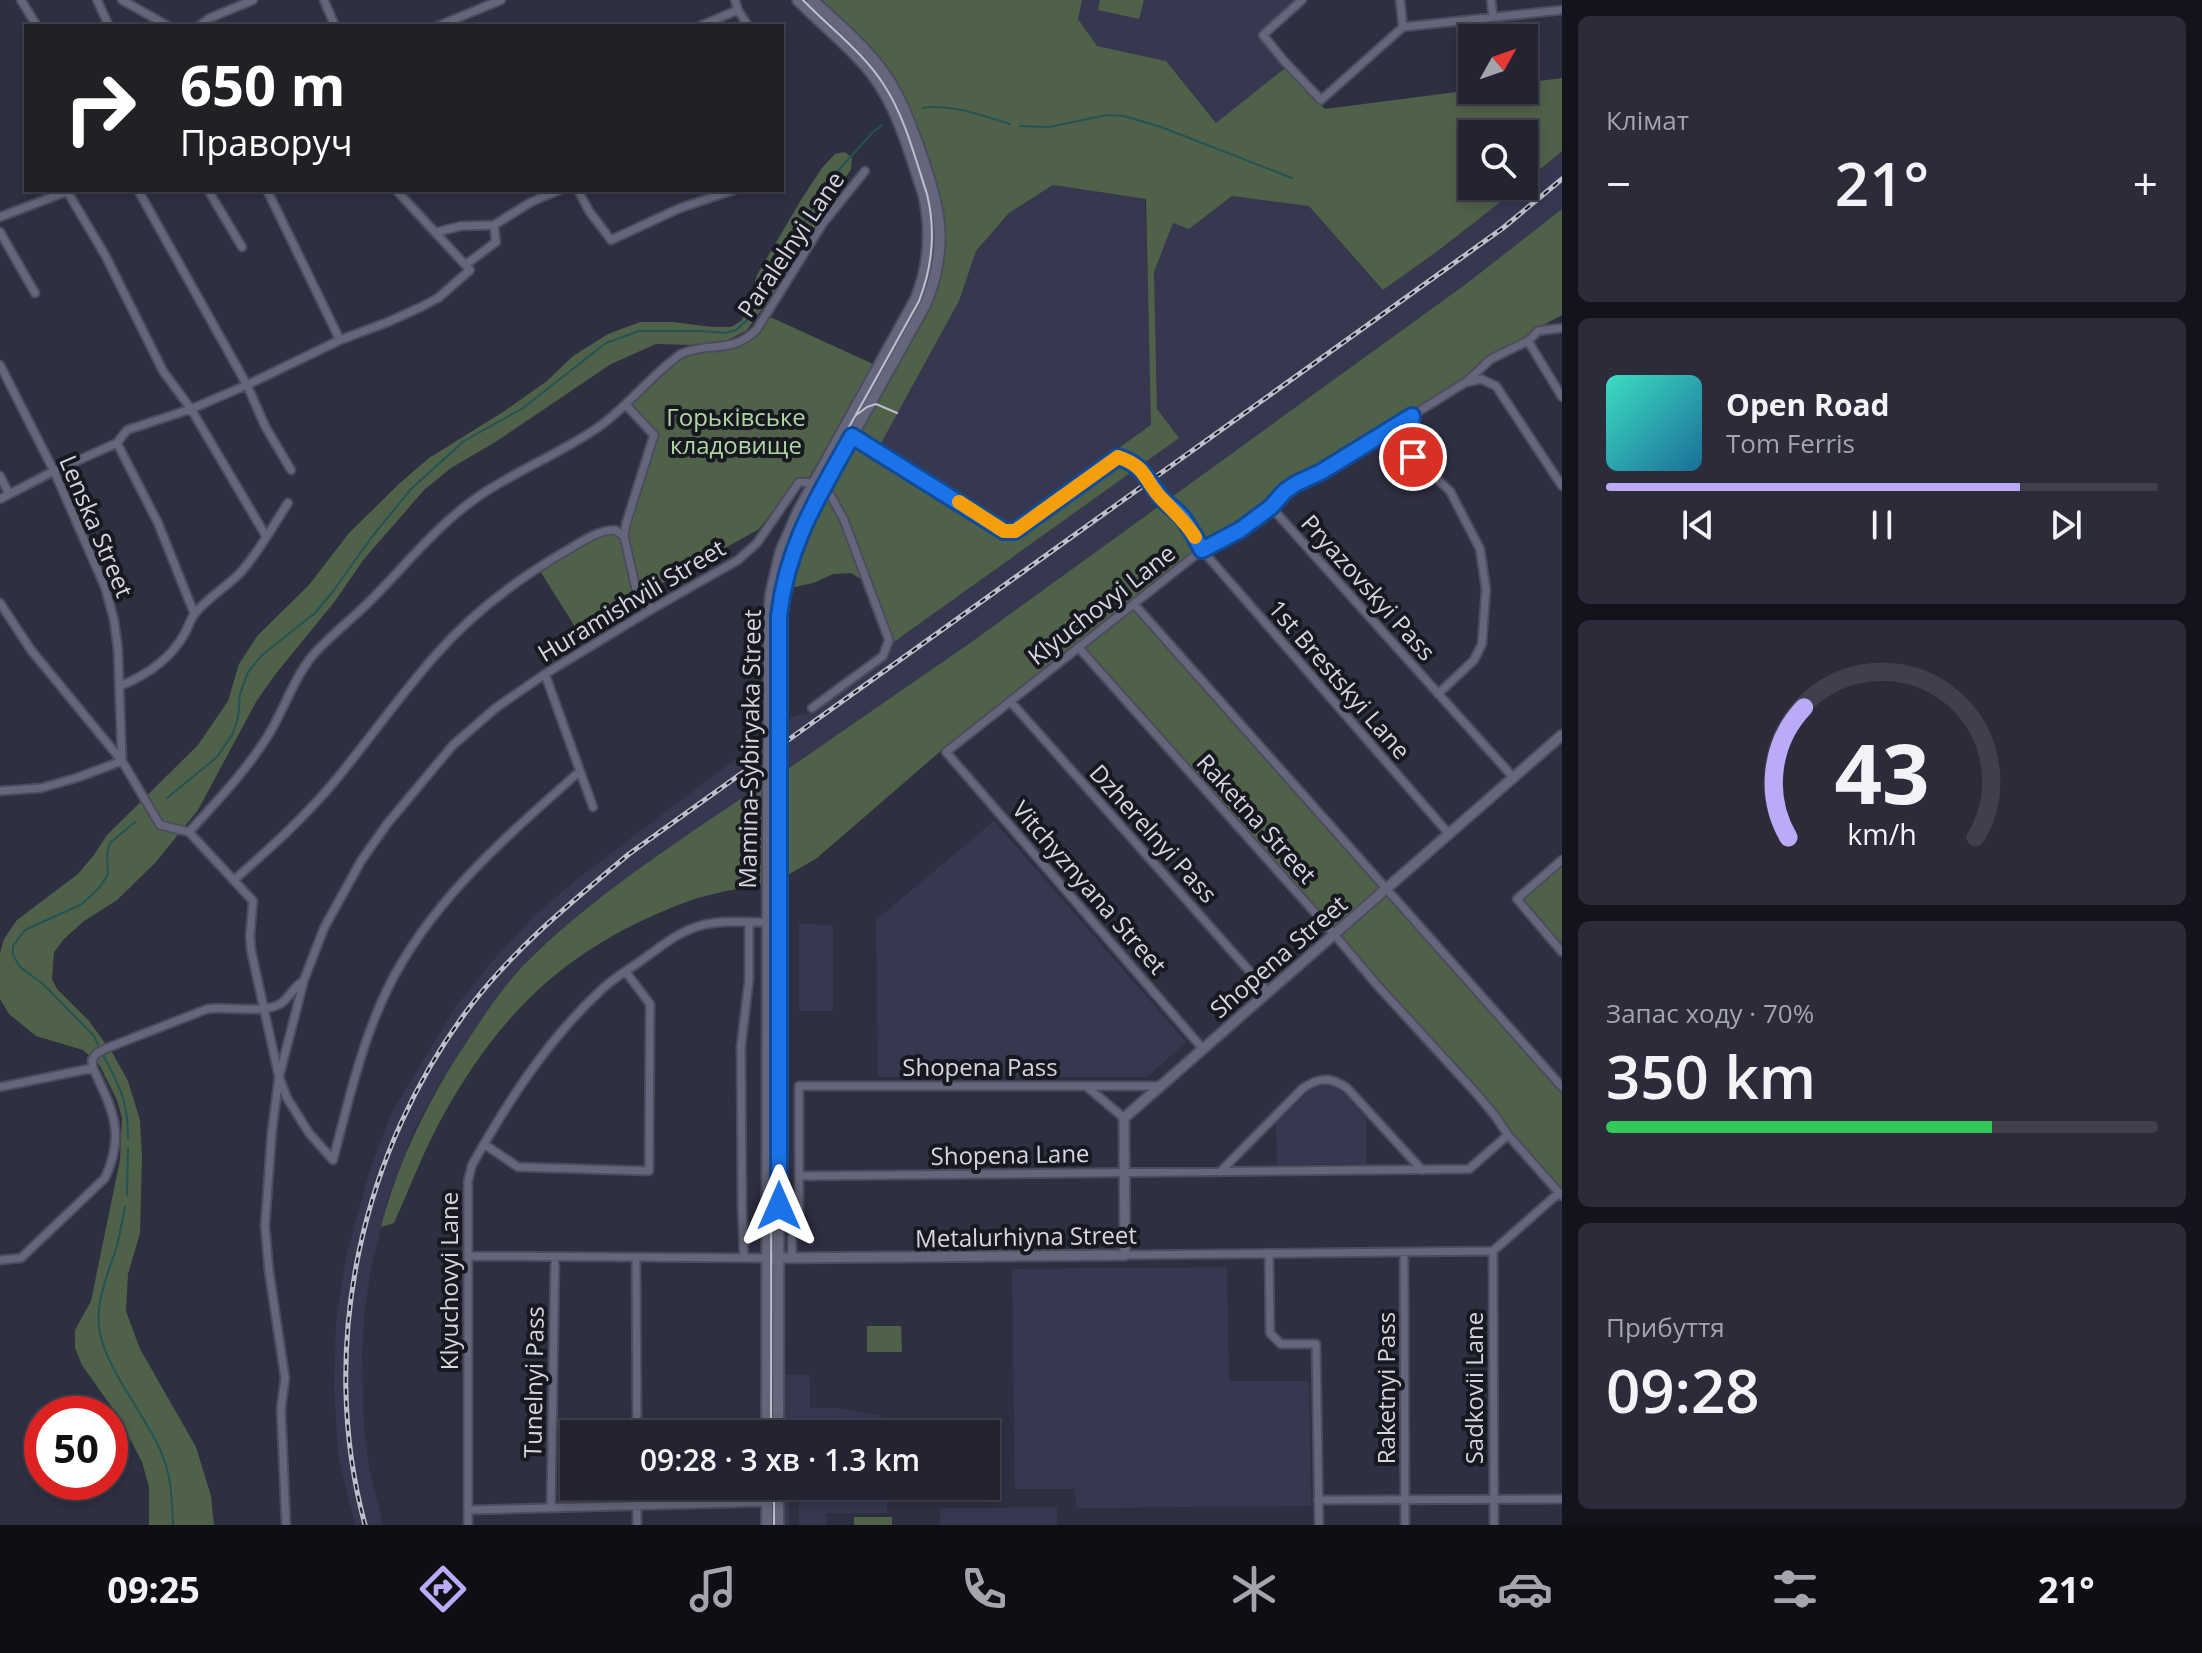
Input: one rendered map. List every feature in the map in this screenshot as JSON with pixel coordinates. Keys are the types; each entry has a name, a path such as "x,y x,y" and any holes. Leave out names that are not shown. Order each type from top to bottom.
{"main road":[{"name":"Mamina-Sybiryaka Street","path":"798,0 859,58 882,88 899,123 924,195 929,225 926,270 916,299 848,433"},
{"name":"Mamina-Sybiryaka Street","path":"778,1420 773,923 774,717 781,595 798,535 818,486 926,303 936,273 940,240 934,193 909,119 891,83 867,51 812,0"},
{"name":"Mamina-Sybiryaka Street","path":"768,1420 774,1258"},
{"path":"767,1525 772,1502"},
{"path":"772,1502 778,1525"}],"street":[{"path":"21,0 36,24"},
{"path":"97,0 108,24"},
{"path":"122,0 164,24"},
{"path":"202,24 253,0"},
{"path":"324,0 334,24"},
{"path":"443,24 501,0"},
{"path":"735,0 747,24"},
{"path":"1302,0 1263,35 1321,100 1403,27 1562,10"},
{"path":"1400,0 1403,27"},
{"path":"1491,0 1493,17"},
{"path":"705,24 738,10"},
{"name":"Paralelnyi Lane","path":"627,406 681,354 735,345 747,339 757,329 823,223 865,171"},
{"path":"0,217 65,192"},
{"path":"69,192 105,255 163,371 191,409 266,536"},
{"path":"139,192 291,470"},
{"path":"209,192 242,247"},
{"path":"268,192 340,340"},
{"path":"0,499 117,443 127,430 191,409 438,298 470,270 398,192"},
{"path":"437,232 461,226 494,225 531,202 555,192"},
{"path":"579,192 611,240 680,208 728,192"},
{"path":"465,265 496,242 494,225"},
{"path":"0,232 35,293"},
{"name":"Klyuchovyi Lane","path":"946,752 1202,550 1240,530 1271,507 1285,491 1466,382 1491,359 1528,341 1538,331 1562,328"},
{"path":"1528,341 1562,397"},
{"name":"Lenska Street","path":"0,365 54,471 105,587 118,650 122,761"},
{"path":"1466,382 1481,379 1496,386 1562,486"},
{"path":"0,603 31,650 122,761 160,825 189,832 253,759 312,657 437,530 483,493 572,445 627,406 654,435 624,536 636,589 652,609"},
{"name":"Pryazovskyi Pass","path":"1412,416 1409,447 1413,457 1450,491 1480,549 1486,589 1482,644 1474,660 1438,694"},
{"name":"1st Brestskyi Lane","path":"848,433 1004,531 1015,531 1118,457 1137,465 1160,496 1182,518 1202,550 1449,834"},
{"path":"117,443 158,523 194,613"},
{"path":"0,476 9,494"},
{"name":"Huramishvili Street","path":"286,1523 281,1409 285,1378 265,1226 272,1130 279,1077 304,980 340,896 396,812 464,735 497,707 545,674 748,552 799,482 818,486"},
{"path":"812,708 883,656 889,640 844,520 831,496 818,486"},
{"path":"120,686 140,678 173,651 194,613 239,574 288,503"},
{"name":"Pryazovskyi Pass","path":"1271,507 1513,777"},
{"path":"234,880 315,803 434,656 466,625 520,580 586,540 605,530 615,530 624,536"},
{"name":"Raketna Street","path":"1134,604 1561,1083"},
{"name":"Raketna Street","path":"1079,648 1370,978 1476,1093 1508,1135 1561,1193"},
{"path":"545,674 593,807"},
{"name":"Dzherelnyi Pass","path":"1010,701 1268,992"},
{"name":"Shopena Street","path":"1124,1118 1561,736"},
{"name":"Vitchyznyana Street","path":"946,752 1203,1049"},
{"path":"0,791 41,788 122,761"},
{"path":"279,1077 296,1114 333,1160 371,1027 386,991 410,948 486,856 580,771"},
{"name":"Huramishvili Street","path":"189,832 253,901 251,950 279,1077"},
{"path":"1562,860 1517,899 1562,952"},
{"path":"744,1258 741,1046 749,980 749,922"},
{"name":"Klyuchovyi Lane","path":"468,1525 468,1181 472,1165 555,1037 599,991 681,933 698,926 773,923"},
{"path":"484,1144 518,1167 649,1171 650,1004 626,972"},
{"name":"Huramishvili Street","path":"263,1009 280,1004 304,980"},
{"path":"0,1260 21,1258 105,1178 113,1161 115,1120 93,1068 92,1060 97,1053 207,1009 263,1009"},
{"path":"0,1087 93,1068"},
{"path":"1220,1172 1302,1089 1324,1079 1337,1081 1347,1088 1422,1170"},
{"name":"Shopena Pass","path":"799,1176 799,1086 1161,1086"},
{"path":"1086,1086 1124,1118 1125,1255"},
{"name":"Shopena Lane","path":"799,1176 1469,1169 1508,1135"},
{"path":"792,1258 792,1237 799,1227 799,1176"},
{"path":"1493,1251 1561,1193"},
{"name":"Metalurhiyna Street","path":"468,1256 792,1258 1493,1251"},
{"name":"Sadkovii Lane","path":"1493,1251 1494,1525"},
{"name":"Raketnyi Pass","path":"1404,1252 1405,1525"},
{"path":"1269,1253 1270,1333 1281,1344 1316,1344 1319,1525"},
{"name":"Tunelnyi Pass","path":"551,1508 555,1257"},
{"path":"636,1257 637,1420"},
{"path":"1318,1500 1562,1499"},
{"path":"637,1500 637,1525"},
{"path":"468,1510 772,1502"}],"shaded area":[{"path":"1082,0 1297,0 1259,35 1285,68 1216,123 1166,61 1097,46 1078,19"},
{"path":"1562,151 1562,209 1466,284 970,643 782,773 782,725 794,716 809,713 884,659 891,644 1178,437 1157,409 1154,272 1173,223 1189,229 1232,196 1310,206 1383,290 1503,200 1538,200 1538,171"},
{"path":"1053,185 1145,199 1152,425 1012,524 880,443 959,301 976,251 1009,213"},
{"path":"765,737 766,782 639,870 533,955 478,1024 414,1131 388,1199 370,1273 364,1318 364,1430 383,1525 355,1525 338,1454 334,1386 336,1323 346,1257 369,1173 391,1114 455,1008 534,916 577,879"},
{"path":"994,821 1186,1042 1147,1077 878,1077 876,920"},
{"path":"799,924 833,925 833,1011 799,1011"},
{"path":"1324,1085 1343,1093 1366,1118 1366,1164 1277,1165 1276,1123 1314,1087"},
{"path":"1227,1267 1229,1381 1309,1381 1311,1506 1076,1508 1075,1489 1015,1489 1012,1269"},
{"path":"781,1374 808,1375 810,1408 837,1408 881,1416 881,1420 802,1419 781,1420"},
{"path":"781,1500 790,1500 789,1525 780,1525"},
{"path":"799,1500 887,1500 887,1513 827,1513 827,1525 799,1525"},
{"path":"1057,1507 1057,1525 940,1525 940,1508"}],"green space":[{"path":"817,0 1082,0 1078,19 1097,46 1166,61 1216,123 1285,68 1325,109 1458,92 1458,104 1538,104 1538,81 1562,78 1562,151 1538,171 1538,120 1458,120 1458,200 1503,200 1383,290 1309,206 1232,196 1189,229 1173,223 1154,272 1157,409 1179,438 891,644 880,629 862,580 851,573 833,574 813,583 786,589 801,537 929,305 943,241 904,99","holes":["1053,185 1146,199 1151,425 1012,524 881,443 959,301 976,251 1009,213"]},
{"path":"1100,0 1144,0 1139,19 1098,10"},
{"path":"845,152 852,158 851,169 779,286 746,331 728,340 690,345 656,344 611,364 497,441 451,468 424,490 364,559 335,601 274,676 256,702 198,810 155,863 117,900 84,921 54,952 52,979 57,989 89,1021 113,1054 128,1081 140,1120 140,1233 128,1274 126,1311 140,1349 196,1447 211,1496 214,1525 149,1525 149,1487 142,1462 128,1435 128,1396 104,1396 82,1365 75,1348 75,1330 91,1301 120,1160 122,1118 117,1100 99,1064 83,1050 36,1036 9,1014 0,999 0,953 4,939 17,920 78,874 107,835 198,745 228,701 239,664 258,635 309,585 349,533 401,482 429,458 503,412 547,381 573,356 608,334 640,322 731,327 741,321 757,275 801,200 835,154"},
{"path":"1562,209 1562,315 1536,329 1464,380 1320,469 1283,488 1269,505 1238,528 1198,549 1130,604 1562,1093 1562,1192 1079,644 943,749 817,858 781,879 782,773 970,643 1466,284"},
{"name":"Горьківське кладовище","path":"768,316 873,364 807,481 792,486 759,529 579,633 540,571 606,533 615,533 622,539 657,440 651,425 631,406 682,356 696,351 738,346 757,331"},
{"path":"766,782 766,883 698,898 646,919 573,961 542,987 486,1048 462,1083 433,1135 394,1223 381,1227 406,1153 428,1107 476,1028 517,973 562,929 618,884"},
{"path":"1562,865 1562,945 1523,900"},
{"path":"867,1326 901,1326 902,1352 867,1352"},
{"path":"854,1517 892,1517 892,1525 854,1525"}],"waterway":[{"path":"923,108 956,109 1010,124"},
{"path":"1020,126 1049,127 1107,115 1124,116 1161,127 1292,178"},
{"path":"167,798 217,757 232,735 248,672 262,655 315,613 411,489 464,441 523,408 606,343 639,331 726,333 736,330 747,320 760,291 779,268 812,208 837,172 882,125"},
{"path":"99,1047 94,1036 43,984 20,967 13,955 13,946 25,930 82,904 100,887 108,874 110,843 135,822"},
{"path":"102,1053 124,1103 128,1138"},
{"path":"127,1195 128,1148"},
{"path":"125,1207 101,1297 99,1327 107,1356 163,1456 170,1485 173,1525"}],"tram line":[{"path":"771,1420 774,607 785,555 794,532 919,301 930,261 932,235 927,194 909,138 891,97 876,73 803,0"},
{"path":"855,416 876,404 897,413"},
{"path":"774,1500 774,1525"}],"railway":[{"path":"365,1525 351,1457 346,1389 348,1320 359,1252 377,1186 402,1122 434,1061 489,983 547,924 629,854 1503,228 1562,179"}],"slow traffic":[{"path":"959,502 1004,531 1015,531 1118,457 1145,472 1160,496 1182,518 1195,537"}],"route":[{"path":"779,1206 779,616 785,575 798,535 852,436 1004,531 1015,531 1118,457 1145,472 1160,496 1182,518 1202,550 1240,530 1297,483 1321,472 1412,416 1409,447 1413,457"}]}
